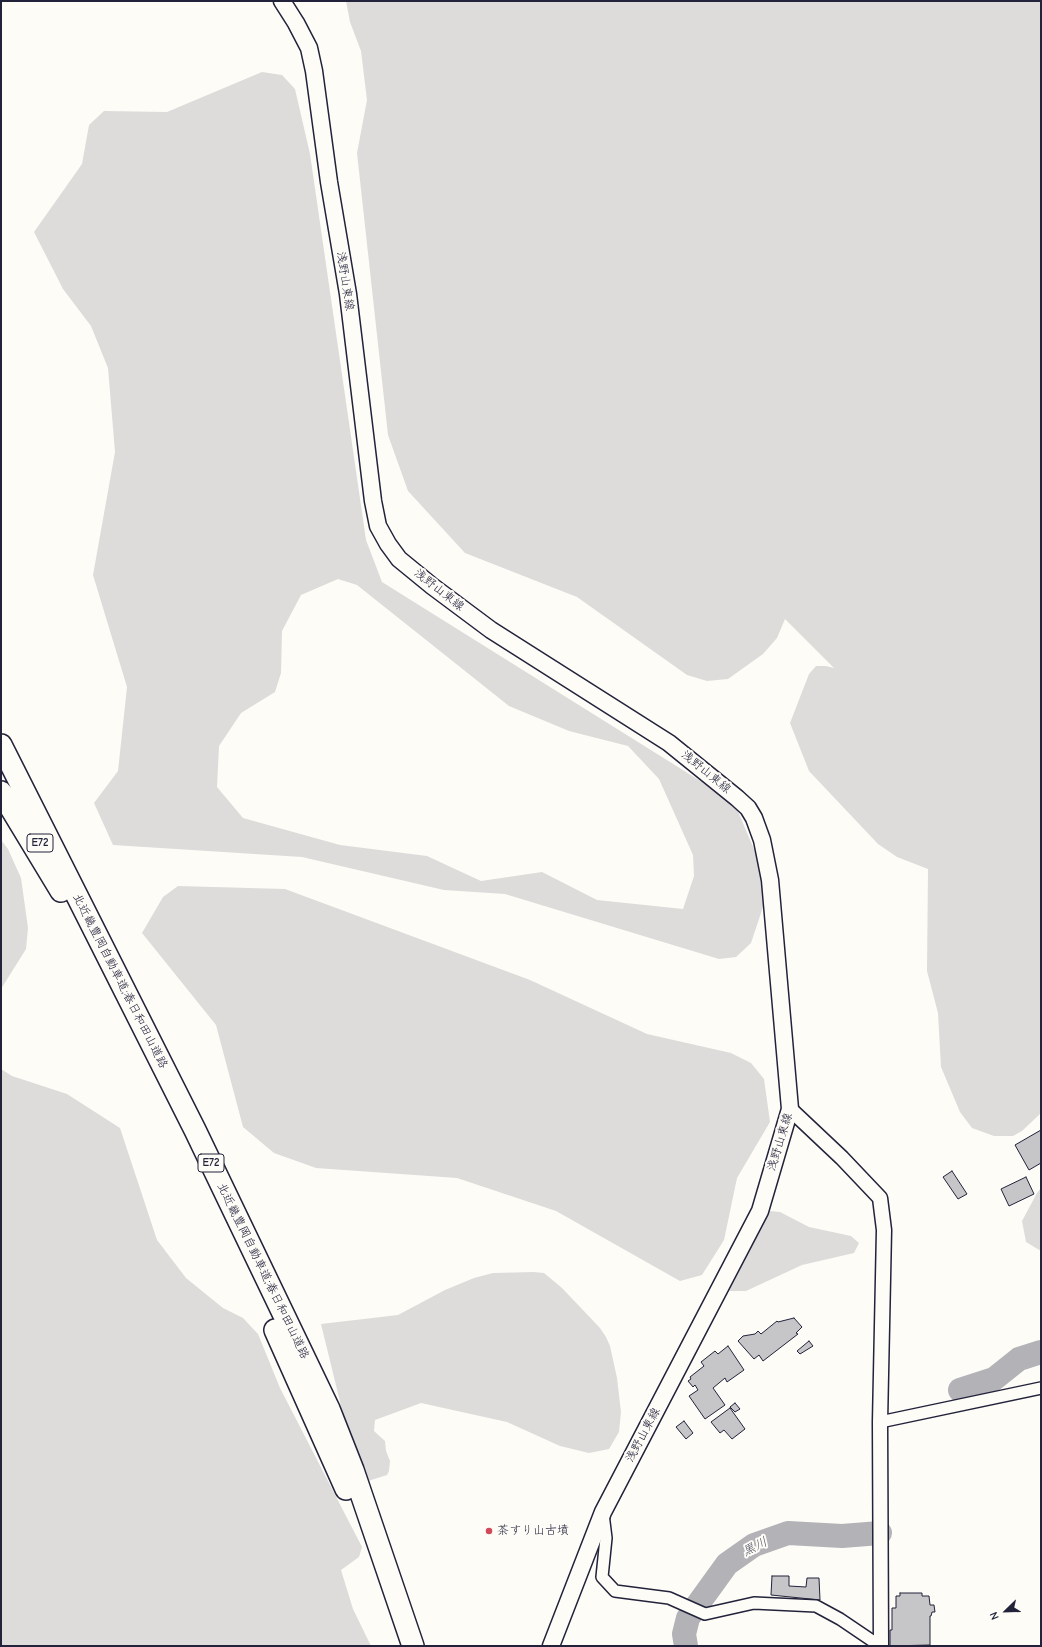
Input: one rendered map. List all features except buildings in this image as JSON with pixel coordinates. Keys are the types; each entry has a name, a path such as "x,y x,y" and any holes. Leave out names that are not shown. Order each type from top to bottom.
{"highway":[{"name":"北近畿豊岡自動車道;春日和田山道路","path":"1,745 195,1130 329,1409 354,1470 413,1646"},
{"name":"北近畿豊岡自動車道;春日和田山道路","path":"1,765 186,1134 394,1593"},
{"path":"1,792 79,921"}],"main road":[{"name":"浅野山東線","path":"282,1 309,48 314,71 329,182 348,294 373,501 378,526 388,544 400,559 432,586 491,630 669,743 737,798 748,808 754,818 762,840 770,880 790,1109 760,1211 603,1512 551,1646"}],"street":[{"path":"790,1109 842,1158 880,1198 884,1230 880,1422 881,1646"},
{"path":"880,1422 1041,1388"},
{"path":"603,1512 606,1538 602,1577 615,1590 669,1598 705,1614 754,1603 816,1606 840,1619 881,1646"}],"shaded area":[{"path":"346,1 1041,1 1041,1113 1022,1131 1013,1136 994,1136 972,1128 960,1112 941,1067 938,1013 927,971 928,869 897,857 878,844 809,771 790,723 809,674 816,666 834,668 785,619 777,638 763,654 728,679 707,681 687,675 577,597 465,553 408,491 388,435 357,153 367,100 361,51 350,22"},
{"path":"262,72 282,75 295,89 310,154 366,540 382,582 734,802 767,880 765,901 751,943 736,957 719,959 505,894 444,890 302,857 113,845 94,803 118,771 127,687 93,575 115,452 108,368 91,326 63,289 34,232 82,164 89,125 104,111 167,112","holes":["338,579 357,585 509,706 569,731 628,746 659,779 693,855 694,876 683,909 597,900 542,872 481,881 427,856 340,845 243,818 217,787 219,746 241,713 275,692 281,673 282,631 301,595"]},
{"path":"1,840 8,849 21,878 28,928 26,949 1,989"},
{"path":"178,886 285,889 530,980 647,1034 731,1053 751,1063 764,1079 770,1122 737,1178 724,1240 702,1275 680,1281 556,1211 457,1178 316,1168 274,1153 243,1127 216,1025 142,933 163,897"},
{"path":"1,1069 12,1076 67,1094 120,1128 157,1240 186,1278 223,1308 243,1318 258,1334 280,1388 362,1547 359,1557 341,1570 353,1609 371,1646 1,1646"},
{"path":"1041,1188 1041,1251 1026,1242 1022,1221"},
{"path":"770,1211 780,1212 809,1227 851,1236 859,1243 854,1253 802,1265 746,1291 729,1291"},
{"path":"493,1273 544,1273 562,1288 600,1328 610,1346 617,1378 621,1412 619,1432 609,1449 589,1453 560,1446 507,1422 421,1403 375,1420 374,1431 385,1441 386,1451 390,1461 389,1471 387,1475 368,1481 353,1455 321,1324 398,1315 445,1290 474,1278"}],"waterway":[{"name":"黒川","path":"960,1390 994,1379 1019,1359 1041,1352"},
{"name":"黒川","path":"686,1646 684,1634 688,1618 727,1564 754,1545 788,1533 842,1536 880,1533"}],"place":[{"name":"茶すり山古墳","path":"489,1531"}]}
